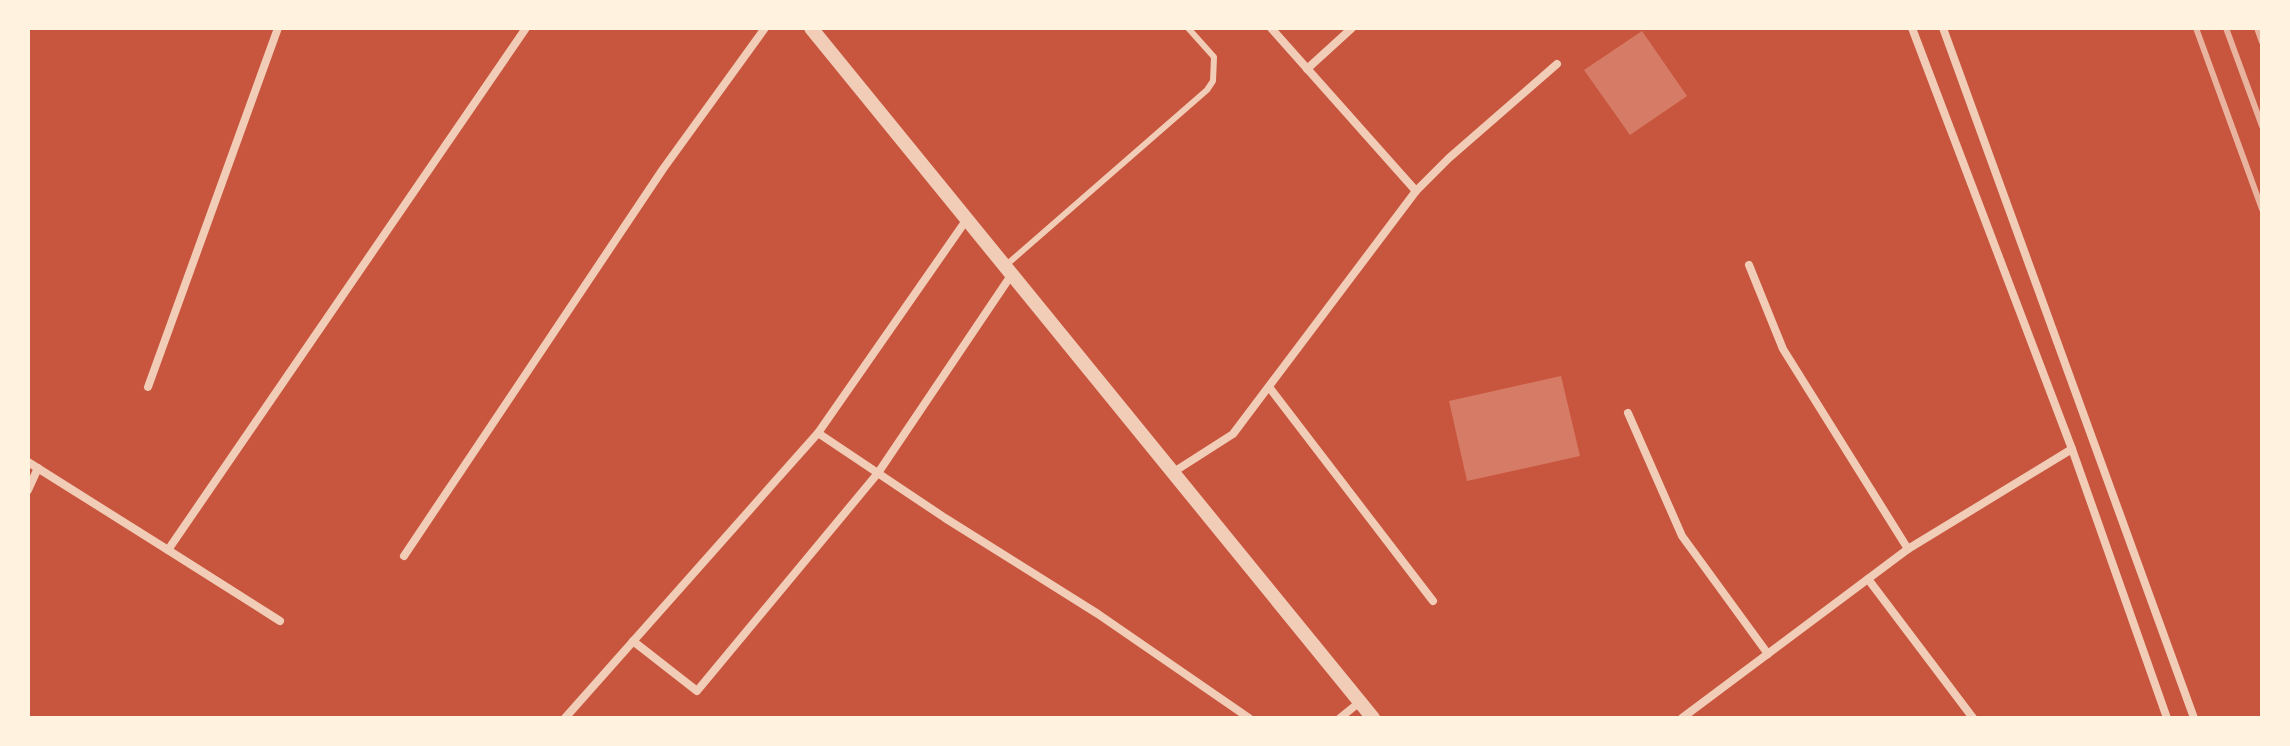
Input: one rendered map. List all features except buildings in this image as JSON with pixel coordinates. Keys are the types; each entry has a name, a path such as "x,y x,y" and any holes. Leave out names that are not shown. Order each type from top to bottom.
{"street":[{"path":"148,387 278,28"},
{"path":"168,550 526,28"},
{"path":"404,556 663,169 765,28"},
{"path":"811,28 1373,718"},
{"path":"1271,28 1416,191"},
{"path":"1307,69 1352,28"},
{"path":"1912,28 2072,449 2167,718"},
{"path":"1943,28 2194,718"},
{"path":"1172,473 1233,434 1416,191 1449,158 1557,64"},
{"path":"565,718 818,433 967,219"},
{"path":"1749,265 1783,349 1908,549"},
{"path":"633,641 697,691 878,473 1008,270"},
{"path":"1269,387 1433,601"},
{"path":"1628,413 1682,536 1768,654"},
{"path":"818,433 1098,614 1249,718"},
{"path":"1682,718 1908,549 2072,449"},
{"path":"28,462 280,621"},
{"path":"28,490 38,468"},
{"path":"1868,579 1973,718"},
{"path":"1340,718 1361,701"}],"lane":[{"path":"1008,270 1207,90 1213,81 1214,57 1188,28"}],"railway":[{"path":"2196,28 2262,209"},
{"path":"2226,28 2262,126"},
{"path":"2257,28 2262,42"}]}
